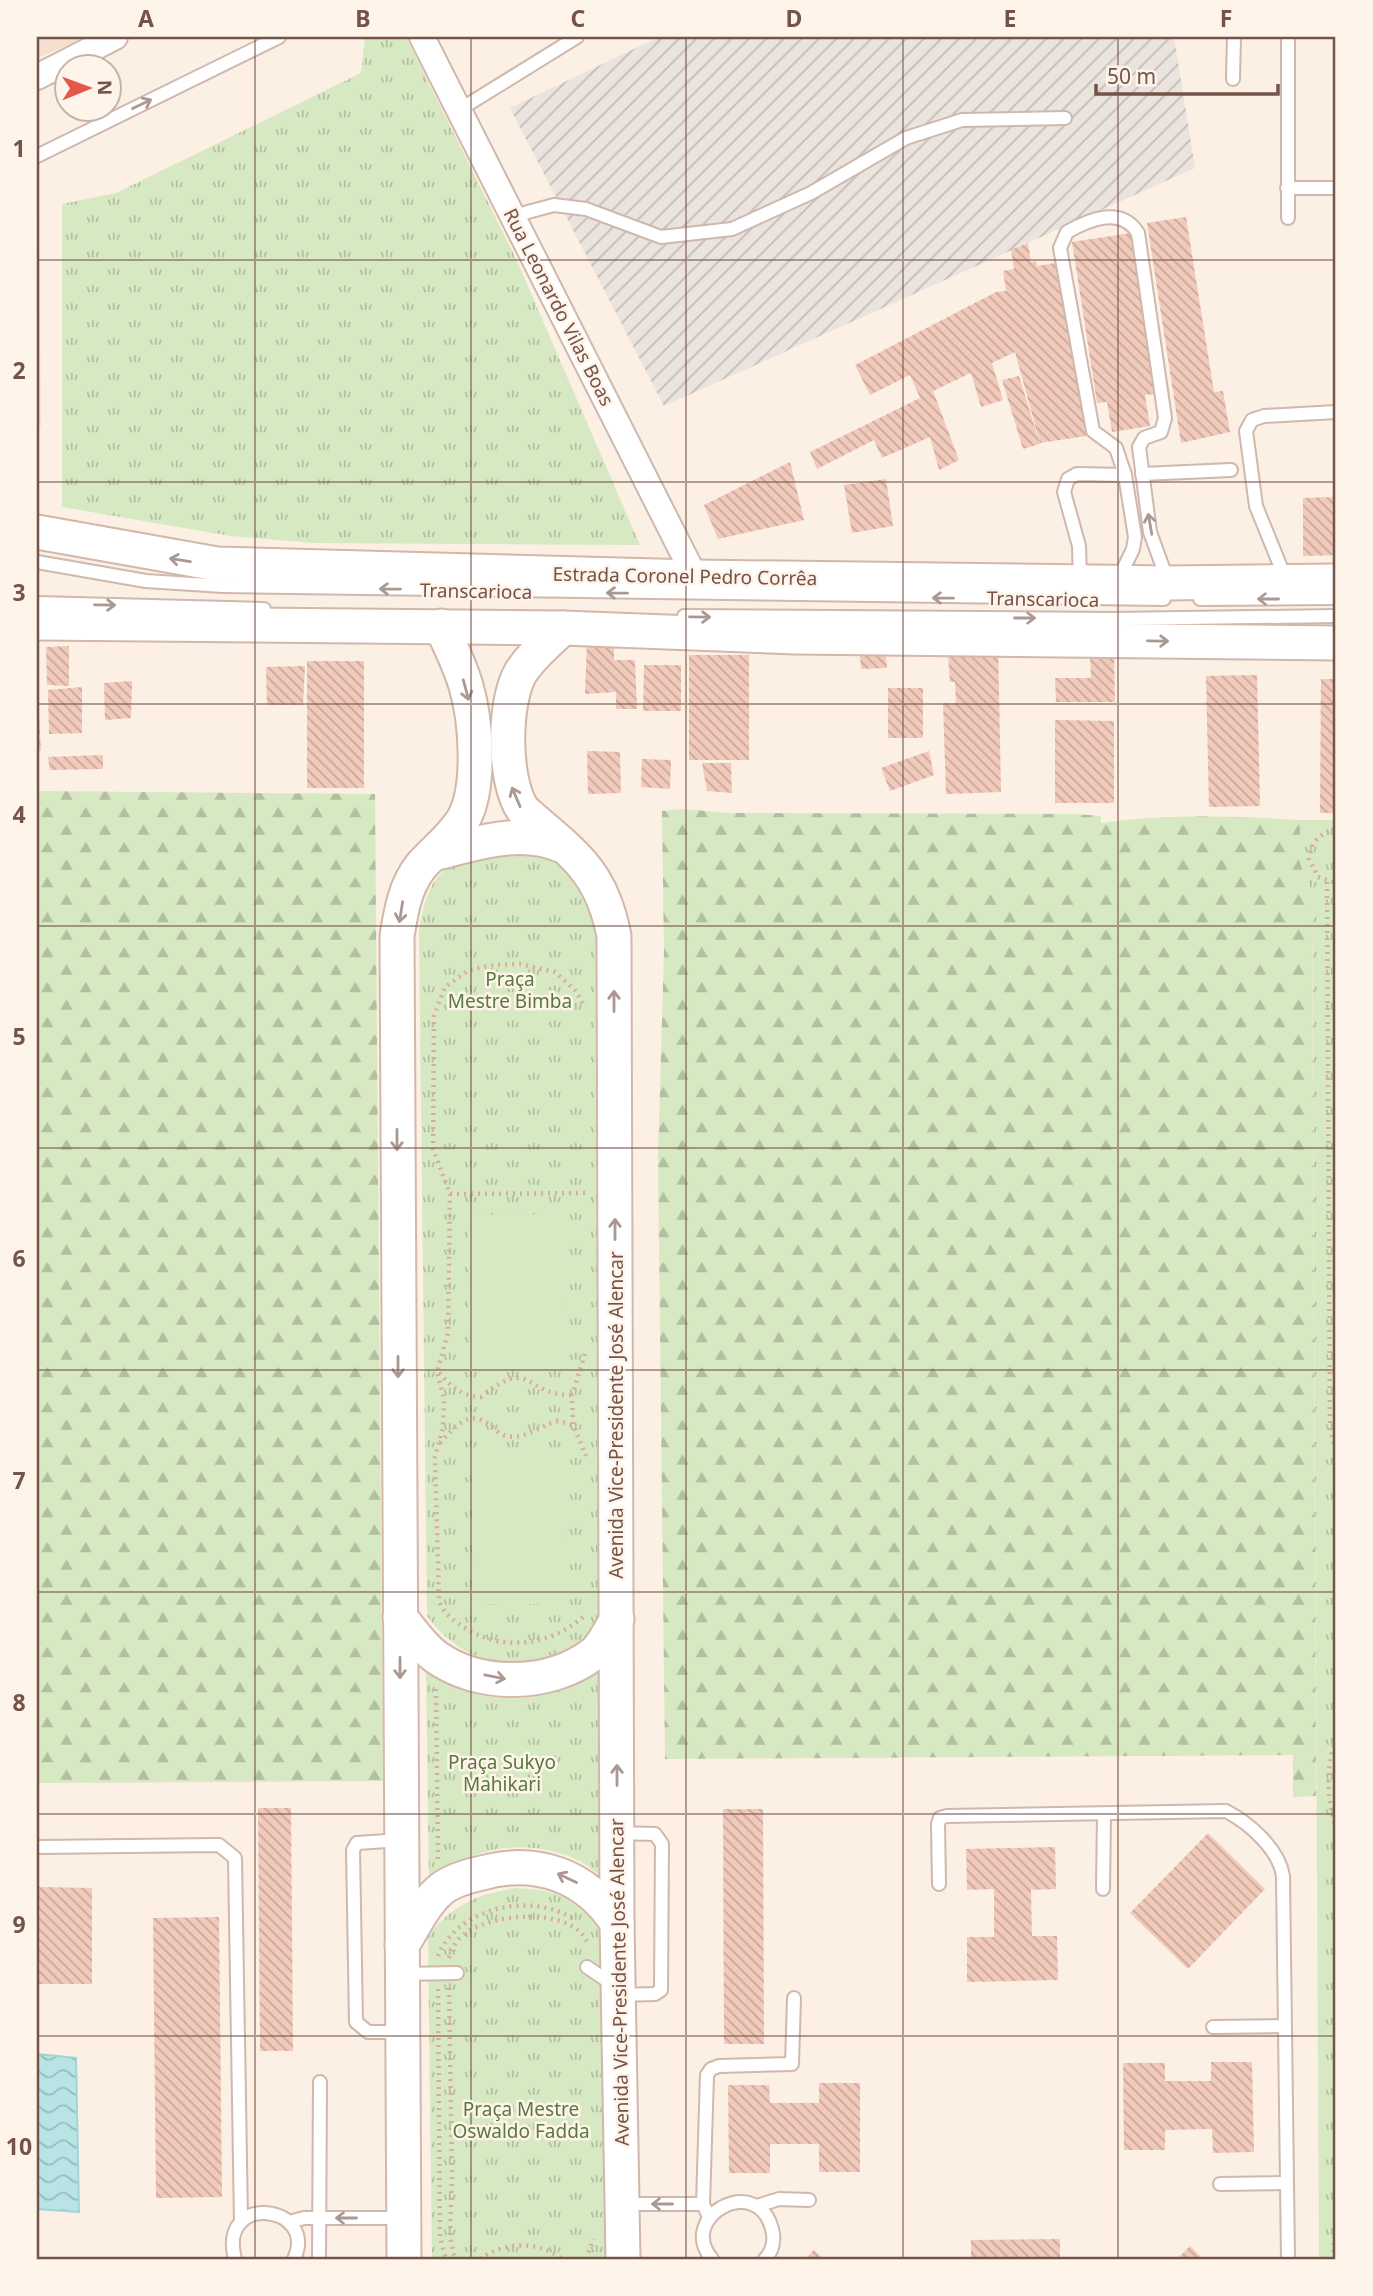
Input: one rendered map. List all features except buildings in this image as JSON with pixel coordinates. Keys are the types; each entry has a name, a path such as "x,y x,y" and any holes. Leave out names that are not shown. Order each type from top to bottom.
{"street":[{"path":"37,77 90,42 115,37"},
{"name":"Rua Leonardo Vilas Boas","path":"422,37 695,577"},
{"name":"Estrada Coronel Pedro Corrêa","path":"37,532 218,564 695,577 1117,582 1178,594 1286,581 1336,581"},
{"path":"37,623 441,626 557,619 795,637 1336,643"},
{"name":"Avenida Vice-Presidente José Alencar","path":"557,619 522,672 513,692 509,753 516,800 582,862 598,882 608,906 614,936 602,1617 617,1833 605,1929 604,1980 622,2204 612,2250"},
{"path":"404,2259 397,936 402,901 419,869 464,818 471,796 475,761 466,686 441,626"},
{"path":"433,854 505,838 530,837 562,845"},
{"path":"400,1616 436,1657 461,1669 514,1681 544,1677 571,1667 595,1653 602,1617"},
{"path":"402,1959 438,1892 463,1878 517,1866 546,1868 573,1879 596,1896 605,1929"}],"lane":[{"path":"37,156 279,37"},
{"path":"459,110 577,37"},
{"path":"1233,79 1234,37"},
{"path":"1287,218 1288,37"},
{"path":"513,216 554,205 586,209 661,237 732,229 811,193 906,138 962,120 1065,118"},
{"path":"1287,188 1336,188"},
{"path":"1117,582 1133,549 1135,537 1124,469 1116,448 1093,431 1060,248 1067,232 1104,217 1121,218 1133,224 1138,233 1165,418 1161,432 1140,442 1141,469 1150,531 1178,594"},
{"path":"1286,581 1256,506 1246,431 1252,420 1264,416 1336,412"},
{"path":"1080,581 1079,546 1064,492 1069,479 1077,474 1124,469"},
{"path":"1141,469 1231,470"},
{"name":"Transcarioca","path":"37,562 146,581 223,586 727,595 1178,594 1336,598"},
{"path":"37,603 274,609"},
{"name":"Transcarioca","path":"670,616 1112,619 1336,616"},
{"path":"939,1884 940,1818 1226,1811 1237,1817 1276,1854 1283,1876 1287,2259"},
{"path":"1103,1889 1104,1814"},
{"path":"604,1980 655,1994 661,1990 662,1844 655,1834 617,1833"},
{"path":"401,1840 364,1841 357,1843 353,1850 356,2022 368,2032 403,2032"},
{"path":"37,1847 219,1845 235,1858 241,2222"},
{"path":"402,1959 448,1973"},
{"path":"709,2217 703,2204 707,2075 711,2069 719,2066 792,2064 794,1998"},
{"path":"1213,2026 1285,2026"},
{"path":"319,2259 320,2082"},
{"path":"1220,2184 1287,2183"},
{"path":"757,2206 779,2199 809,2200"},
{"path":"710,2258 704,2244 704,2230 709,2217 723,2205 740,2201 757,2206 770,2219 774,2237 770,2254 765,2259"},
{"path":"622,2204 703,2204"},
{"path":"235,2259 232,2247 234,2234 241,2222 251,2214 265,2211 278,2214 289,2222 298,2243 294,2259"},
{"path":"289,2222 318,2218 404,2217"}],"path":[{"path":"1336,831 1323,834 1310,849 1312,869 1327,882 1336,883"},
{"path":"1327,882 1330,1427 1336,1452"},
{"path":"438,1614 435,1457 443,1427 444,1398 437,1371 448,1333 450,1194 433,1149 434,1016 445,987 470,970 520,964 555,972 576,991 586,1011"},
{"path":"450,1194 591,1194 591,1180"},
{"path":"587,1348 572,1395 573,1426 588,1463"},
{"path":"437,1371 453,1389 468,1396 481,1397 499,1381 517,1376 555,1395 572,1395"},
{"path":"438,1447 462,1421 469,1418 481,1419 505,1436 521,1436 558,1420 573,1426"},
{"path":"439,1601 442,1609 455,1622 476,1635 507,1643 548,1639 602,1617"},
{"path":"436,1657 438,1892"},
{"path":"1336,1739 1329,1759 1327,1785 1336,1829"},
{"path":"438,1954 451,1935 467,1921 504,1907 544,1909 605,1929"},
{"path":"446,2259 440,2237 448,1973 454,1945 463,1934 492,1921 520,1916 556,1920 571,1927 586,1939 604,1980"},
{"path":"438,1943 438,1954 448,1973 452,2172 450,2237 455,2259"},
{"path":"1333,2259 1336,2214"},
{"path":"586,2259 594,2238 594,2229"},
{"path":"601,2231 612,2250"},
{"path":"480,2259 496,2250 519,2246 534,2246 562,2259"}],"shaded area":[{"path":"37,37 87,37 37,58"},
{"path":"659,37 1174,37 1195,168 664,406 510,108"},
{"path":"39,210 41,427 37,427"}],"green space":[{"path":"365,37 406,37 517,261 640,545 312,543 231,536 62,507 62,204 116,193 361,73"},
{"path":"37,791 375,794 383,1781 37,1783"},
{"path":"683,809 730,813 1077,814 1101,816 1101,823 1200,817 1300,820 1300,863 1312,897 1316,1796 1293,1797 1293,1755 665,1759 658,1158 664,952 662,811"},
{"path":"1300,820 1336,820 1336,2259 1319,2259 1312,897 1300,863"},
{"name":"Praça Mestre Bimba","path":"508,849 563,860 599,911 603,1622 582,1639 559,1652 536,1660 513,1663 490,1660 467,1652 446,1637 427,1616 419,930 424,908 437,878 456,863"},
{"path":"563,1214 564,1369 470,1370 469,1215"},
{"path":"471,1449 566,1449 567,1604 473,1604"},
{"name":"Praça Sukyo Mahikari","path":"605,1666 607,1883 580,1861 546,1849 528,1847 492,1850 476,1855 429,1882 426,1669 447,1683 470,1692 516,1698 539,1696 562,1689"},
{"name":"Praça Mestre Oswaldo Fadda","path":"516,1888 546,1891 569,1899 589,1914 608,1936 612,2259 432,2259 428,1937 446,1917 466,1903 490,1893"}],"water":[{"path":"37,2054 76,2058 79,2212 37,2209"}]}
